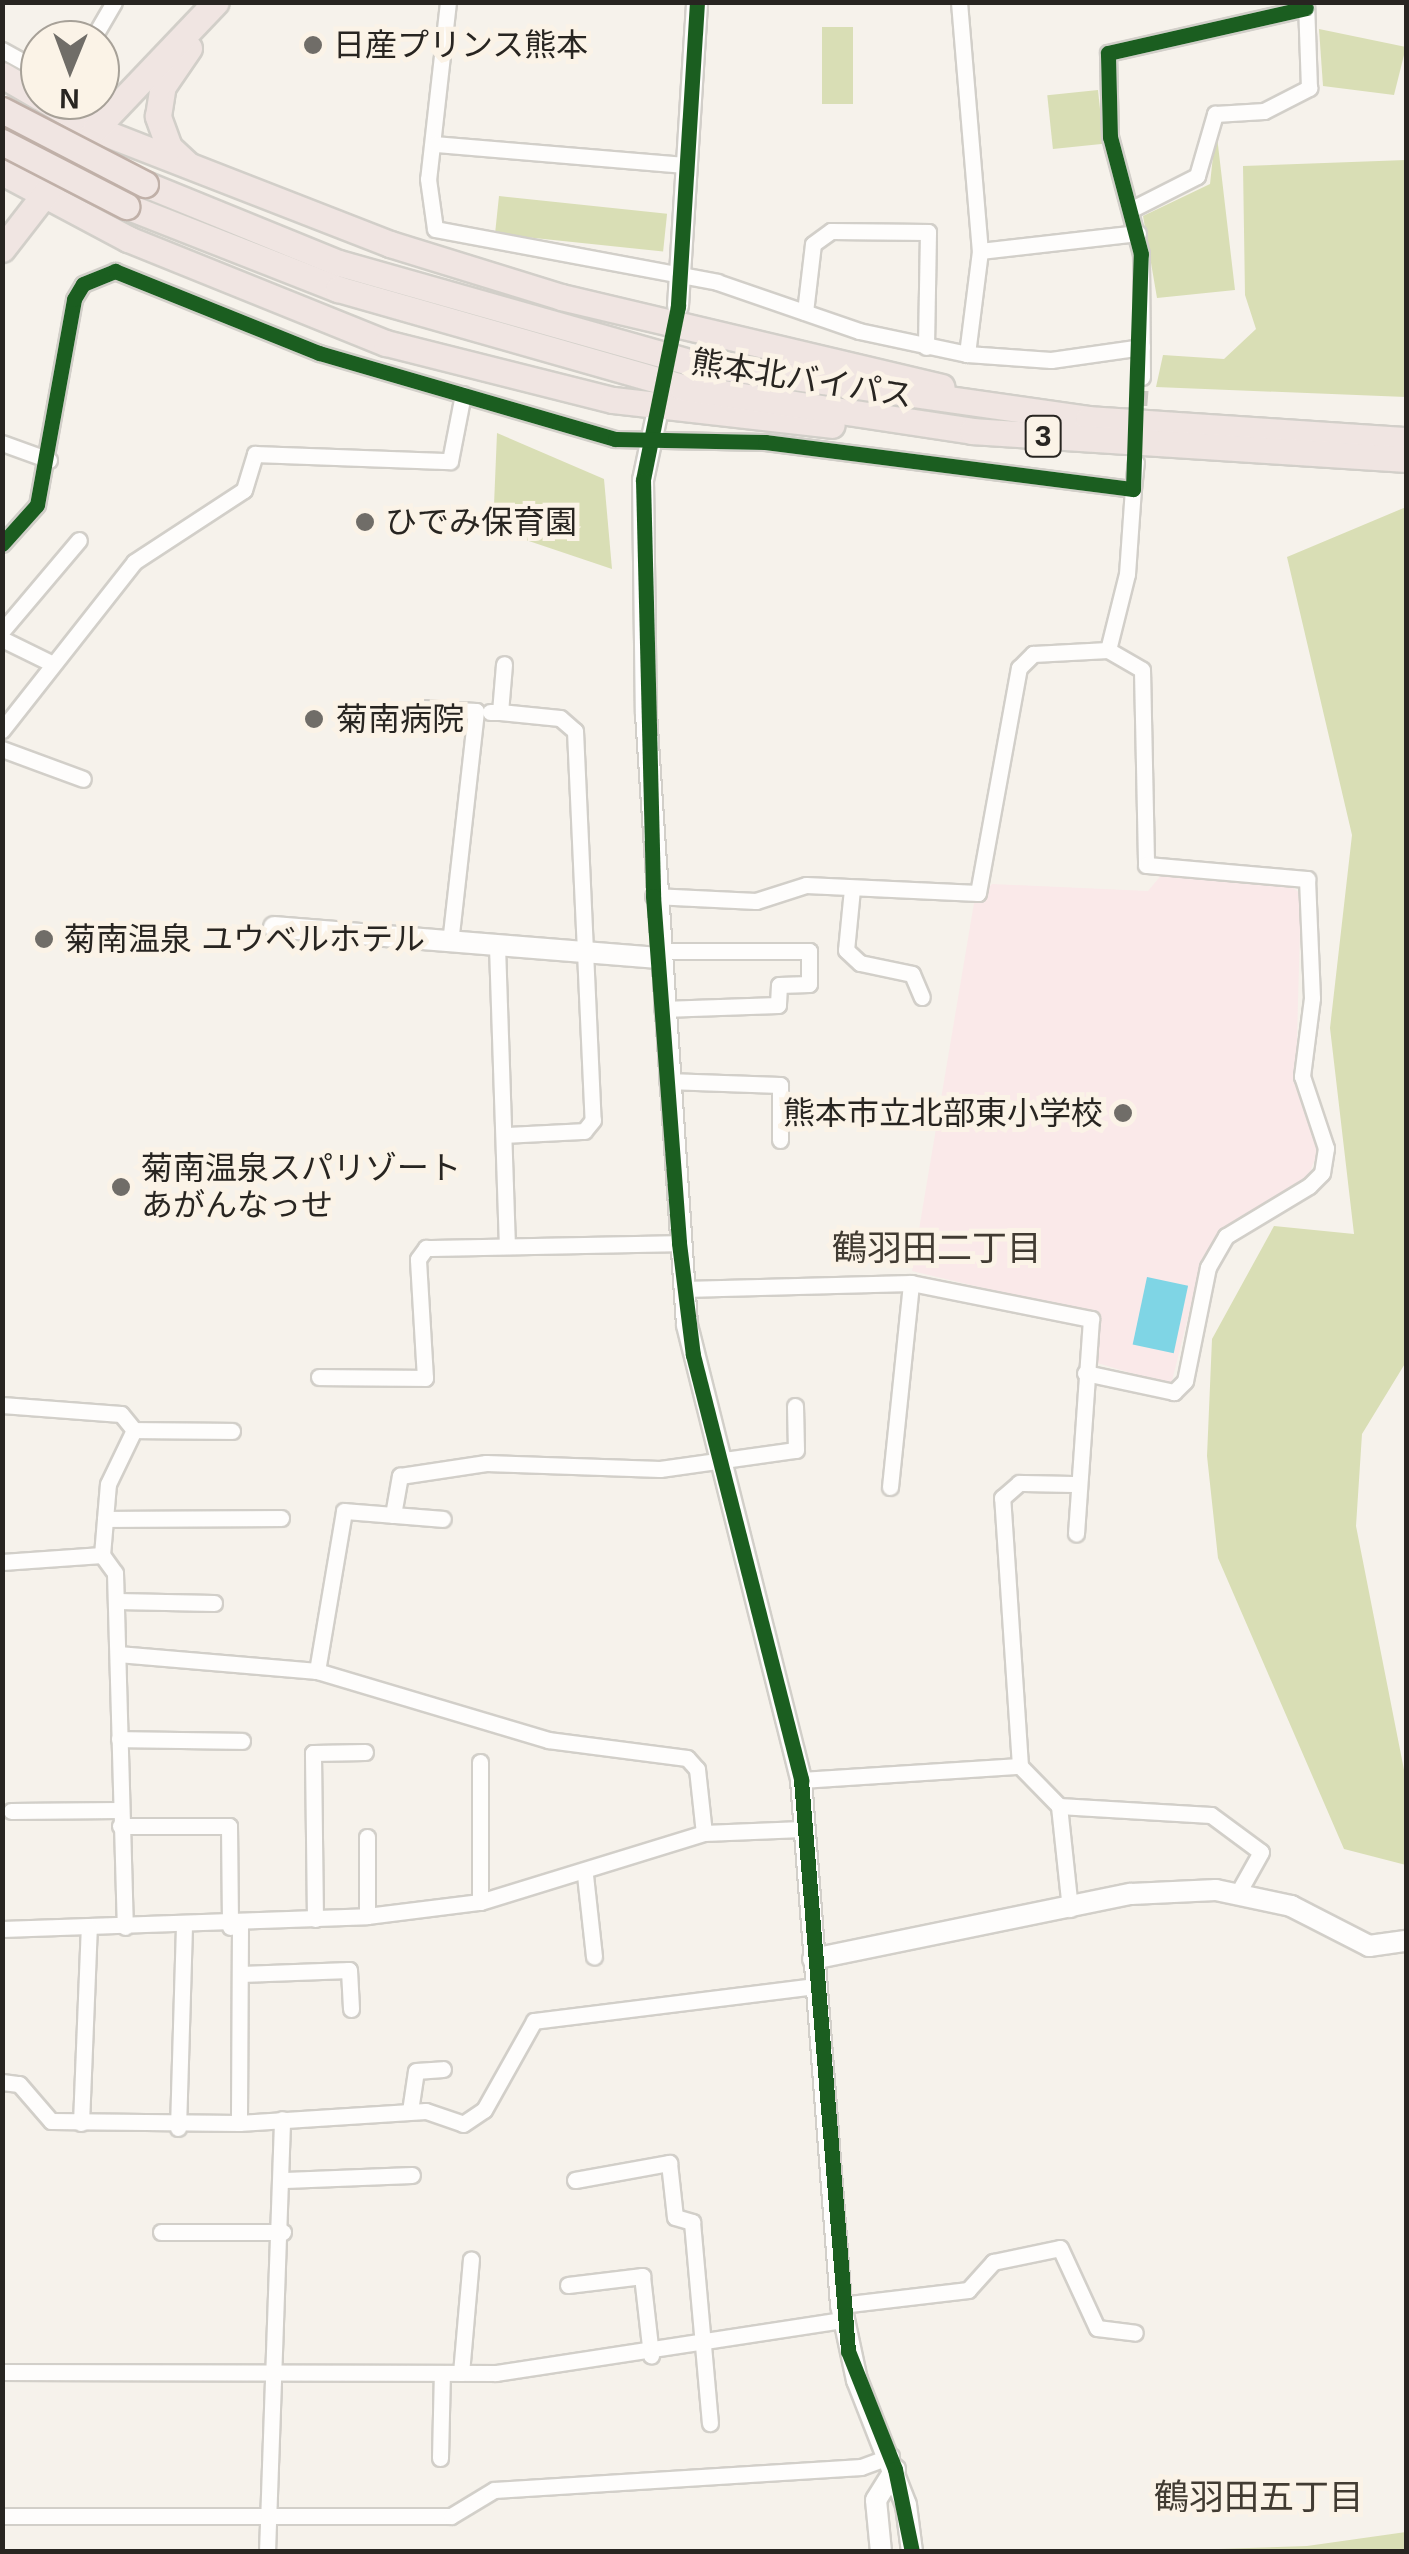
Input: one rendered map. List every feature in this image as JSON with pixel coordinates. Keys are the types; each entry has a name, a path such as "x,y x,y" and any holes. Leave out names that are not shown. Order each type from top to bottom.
{"highway":[{"path":"2,249 95,129 207,6"},
{"path":"195,170 168,147 159,99 207,6"},
{"name":"熊本北バイパス","path":"2,110 145,184 339,263 668,358 1088,419 1406,440"},
{"path":"80,120 195,170 560,297 1088,419"},
{"name":"熊本北バイパス","path":"2,142 126,206 338,289 511,342 682,387 972,430 1406,459"},
{"path":"2,172 216,278 496,376 747,420 972,430"}],"street":[{"path":"448,2 428,215 435,229 680,273 804,312 967,354 1051,360 1142,347"},
{"path":"678,306 697,2"},
{"path":"960,2 980,251 967,354"},
{"path":"1132,209 1197,176 1215,114 1264,111 1309,88 1306,5 1108,53 1110,136 1138,233 1142,377"},
{"path":"434,144 686,165"},
{"path":"804,312 813,244 832,231 928,232 926,346"},
{"path":"980,251 1138,233"},
{"path":"2,544 37,505 74,298 83,284 115,271 319,353 650,442 765,442 1133,490"},
{"path":"2,730 50,663 134,562 244,490 255,454 450,461 464,394"},
{"path":"656,419 643,480 653,896 684,1289 720,1457 801,1780 842,2313 893,2463 912,2552"},
{"path":"2,444 48,460"},
{"path":"1108,650 1127,574 1136,462"},
{"path":"2,631 79,540"},
{"path":"2,639 50,663"},
{"path":"653,896 756,901 806,885 978,892 1018,668 1033,654 1108,650 1142,670 1148,686 1146,865 1307,879 1312,998 1302,1076 1326,1148 1322,1173 1309,1186 1226,1236 1208,1266 1185,1381 1174,1392 1085,1372"},
{"path":"500,712 504,664"},
{"path":"419,708 560,718 575,730 580,954 593,1120 584,1132 505,1135"},
{"path":"450,941 476,711"},
{"path":"2,749 83,779"},
{"path":"852,889 846,950 860,964 912,974 922,997"},
{"path":"274,927 580,954 809,950 809,984 778,985 778,1005 662,1010"},
{"path":"497,946 507,1245"},
{"path":"667,1081 780,1085 780,1140"},
{"path":"319,1377 425,1378 418,1259 426,1248 679,1242"},
{"path":"890,1487 911,1283"},
{"path":"684,1289 911,1283 1091,1319 1076,1532"},
{"path":"2,1405 121,1414 134,1430"},
{"path":"393,1514 400,1476 486,1463 660,1468 720,1457 796,1450 795,1406"},
{"path":"134,1430 232,1431"},
{"path":"125,1926 116,1573 102,1555 108,1484 134,1430"},
{"path":"1070,1909 1060,1806 1020,1766 1002,1498 1019,1483 1077,1484"},
{"path":"317,1671 344,1511 442,1520"},
{"path":"105,1518 281,1518"},
{"path":"2,1562 102,1555"},
{"path":"117,1600 214,1604"},
{"path":"118,1654 317,1671 548,1740 687,1758 697,1769 704,1833"},
{"path":"119,1739 242,1742"},
{"path":"316,1919 313,1753 365,1752"},
{"path":"480,1762 480,1902"},
{"path":"801,1780 1020,1766"},
{"path":"1060,1806 1211,1815 1261,1852 1238,1893"},
{"path":"11,1811 229,1826 241,1974 239,2123"},
{"path":"2,1928 235,1926 367,1916 480,1902 585,1874 704,1833 802,1829"},
{"path":"367,1837 367,1916"},
{"path":"585,1874 594,1957"},
{"path":"813,1959 1131,1894 1238,1893 1291,1906 1369,1946 1406,1942"},
{"path":"81,2123 88,1926"},
{"path":"178,2128 184,1927"},
{"path":"241,1974 349,1970 351,2009"},
{"path":"2,2082 19,2084 50,2121 178,2128 410,2111 474,2120 522,2032 548,2016 816,1986"},
{"path":"410,2111 416,2071 443,2069"},
{"path":"267,2552 285,2180 282,2119"},
{"path":"575,2180 669,2162 675,2216 692,2222 710,2423"},
{"path":"285,2180 412,2175"},
{"path":"161,2232 283,2232"},
{"path":"2,2372 274,2368 461,2373 651,2355 968,2290 993,2262 1060,2248 1097,2328 1135,2334"},
{"path":"461,2373 471,2258"},
{"path":"568,2285 642,2276 651,2355"},
{"path":"440,2458 442,2373"},
{"path":"2,2516 267,2512 450,2516 494,2490 893,2463"},
{"path":"881,2552 876,2500 893,2463"}],"shaded area":[{"name":"熊本市立北部東小学校","path":"1163,873 1287,883 1301,894 1296,1076 1319,1150 1306,1181 1222,1231 1201,1265 1171,1385 1094,1362 1097,1315 912,1271 974,903 992,884 1148,891"}],"green space":[{"path":"822,27 853,27 853,104 822,104"},
{"path":"1319,29 1406,47 1394,95 1323,86"},
{"path":"1098,90 1104,144 1053,149 1047,95"},
{"path":"1216,128 1235,290 1157,298 1143,216 1210,184"},
{"path":"1406,160 1406,397 1156,387 1163,355 1224,359 1256,329 1245,295 1243,166"},
{"path":"499,196 667,214 663,251 495,234"},
{"path":"497,433 604,479 612,569 493,529"},
{"path":"1406,507 1406,1362 1362,1434 1356,1526 1406,1780 1406,1865 1344,1849 1218,1558 1207,1456 1212,1339 1274,1226 1354,1234 1330,1028 1352,835 1287,557"},
{"path":"1406,2532 1406,2551 1157,2551 1307,2546"}],"water":[{"path":"1147,1277 1188,1286 1174,1353 1133,1344"}],"tunnel":[{"path":"1138,428 1142,377"}],"cycle path":[{"path":"697,2 678,306 643,480 653,896 679,1243 693,1355 801,1780 848,2351 895,2469 912,2552"},
{"path":"2,544 37,505 74,299 83,284 115,271 319,353 615,439 765,442 1133,489 1141,254 1110,137 1108,53 1306,8"}],"place":[{"name":"日産プリンス熊本","path":"313,45"},
{"name":"ひでみ保育園","path":"365,522"},
{"name":"菊南病院","path":"314,719"},
{"name":"菊南温泉 ユウベルホテル","path":"44,939"},
{"name":"熊本市立北部東小学校","path":"1123,1113"},
{"name":"菊南温泉スパリゾート あがんなっせ","path":"121,1187"}],"district":[{"name":"鶴羽田二丁目","path":"937,1248"},
{"name":"鶴羽田五丁目","path":"1259,2497"}]}
